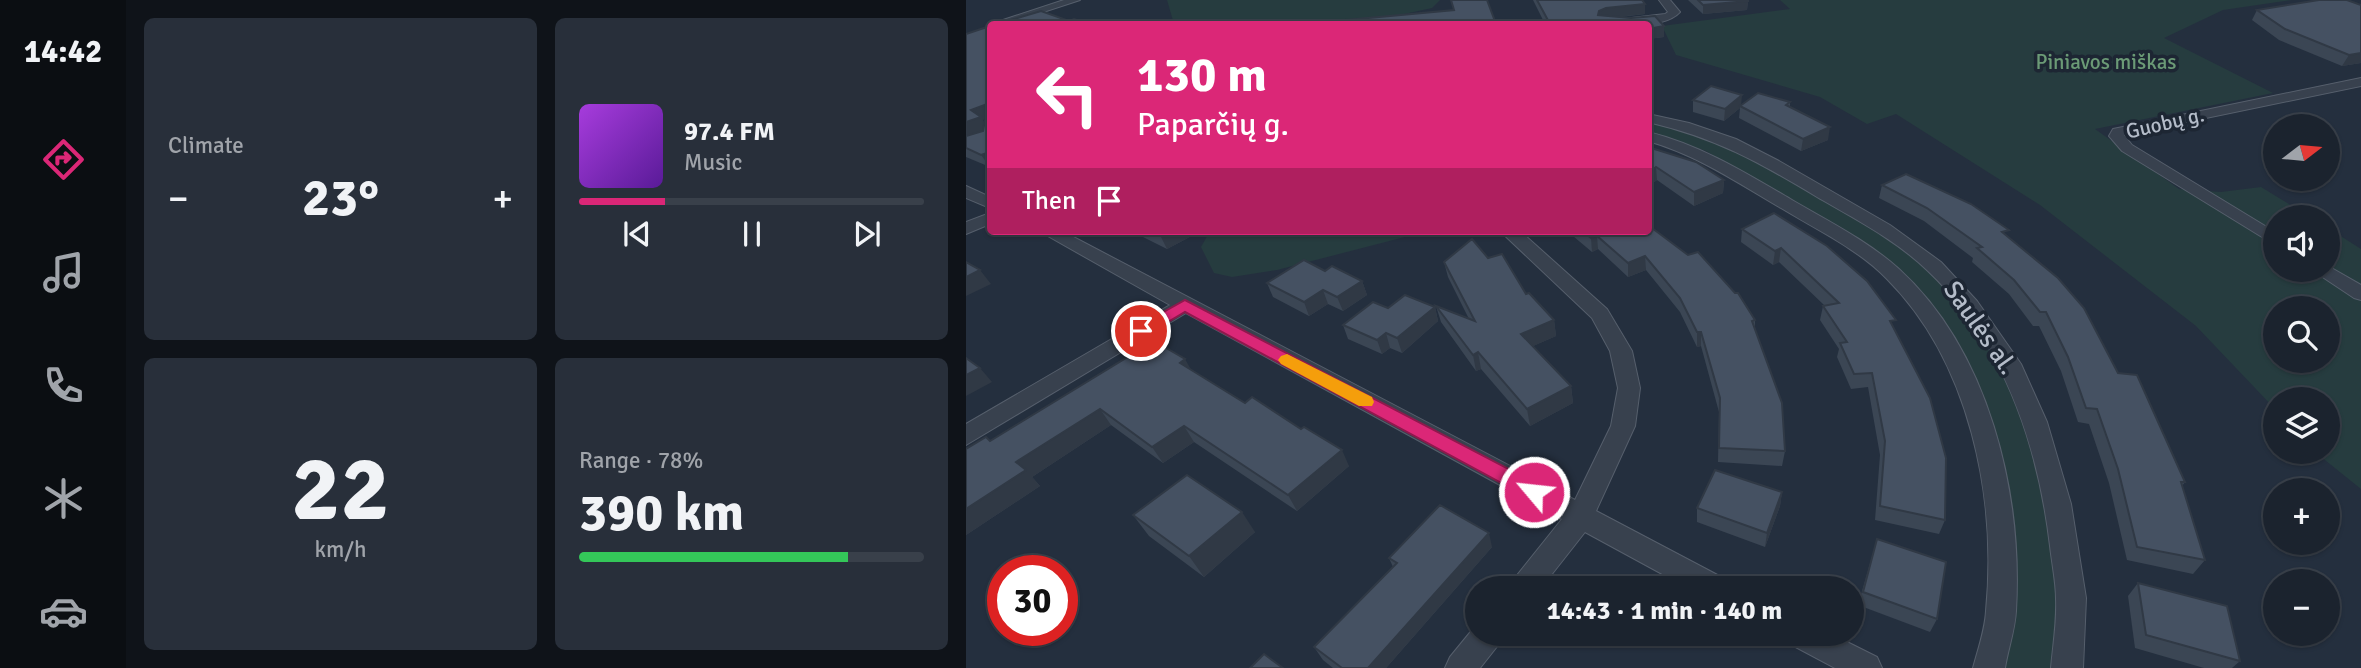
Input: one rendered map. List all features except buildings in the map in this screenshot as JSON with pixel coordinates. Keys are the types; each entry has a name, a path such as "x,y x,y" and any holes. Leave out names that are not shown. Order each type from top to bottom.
{"street":[{"path":"1007,21 1075,0"},
{"path":"1638,21 1658,19 1674,12 1664,0"},
{"name":"Guobų g.","path":"2263,233 2127,148 2116,136 2118,132 2361,82"},
{"name":"Saulės al.","path":"1652,119 1684,126 1731,142 1884,229 1934,266 1970,306 2010,364 2035,422 2058,504 2071,598 2067,668"},
{"name":"Saulės al.","path":"1652,137 1675,142 1704,155 1842,237 1893,274 1929,313 1954,357 1976,413 1995,475 2003,550 2001,613 1989,668"},
{"path":"966,191 987,201"},
{"path":"966,229 987,219"},
{"path":"1055,235 1693,576"},
{"path":"1513,235 1600,314 1621,351 1629,404 1623,426 1581,516 1534,576"},
{"path":"2340,281 2361,294"},
{"path":"966,436 1185,305"},
{"path":"1461,668 1478,646"},
{"path":"1824,646 1866,668"}],"green space":[{"path":"1167,0 1440,0 1432,8 1373,21 1173,21"},
{"name":"Piniavos miškas","path":"1780,0 2292,0 2223,10 2164,38 2273,93 2095,129 2179,189 2221,192 2261,187 2263,191 2290,205 2263,205 2263,282 2340,282 2340,236 2361,249 2361,489 2330,464 2340,464 2340,387 2263,387 2263,396 2196,326 2040,205 1896,114 1867,124 1820,97 1676,55 1662,26 1790,9"},
{"path":"1652,122 1727,144 1876,231 1934,272 1979,326 2025,418 2048,500 2057,622 2054,668 2004,668 2015,555 1934,311 1842,233 1706,151 1652,134"},
{"path":"1208,235 1413,235 1277,270 1232,277 1214,273 1201,247"}],"slow traffic":[{"path":"1287,360 1365,402"}],"route":[{"path":"1141,331 1185,305 1534,492"}]}
